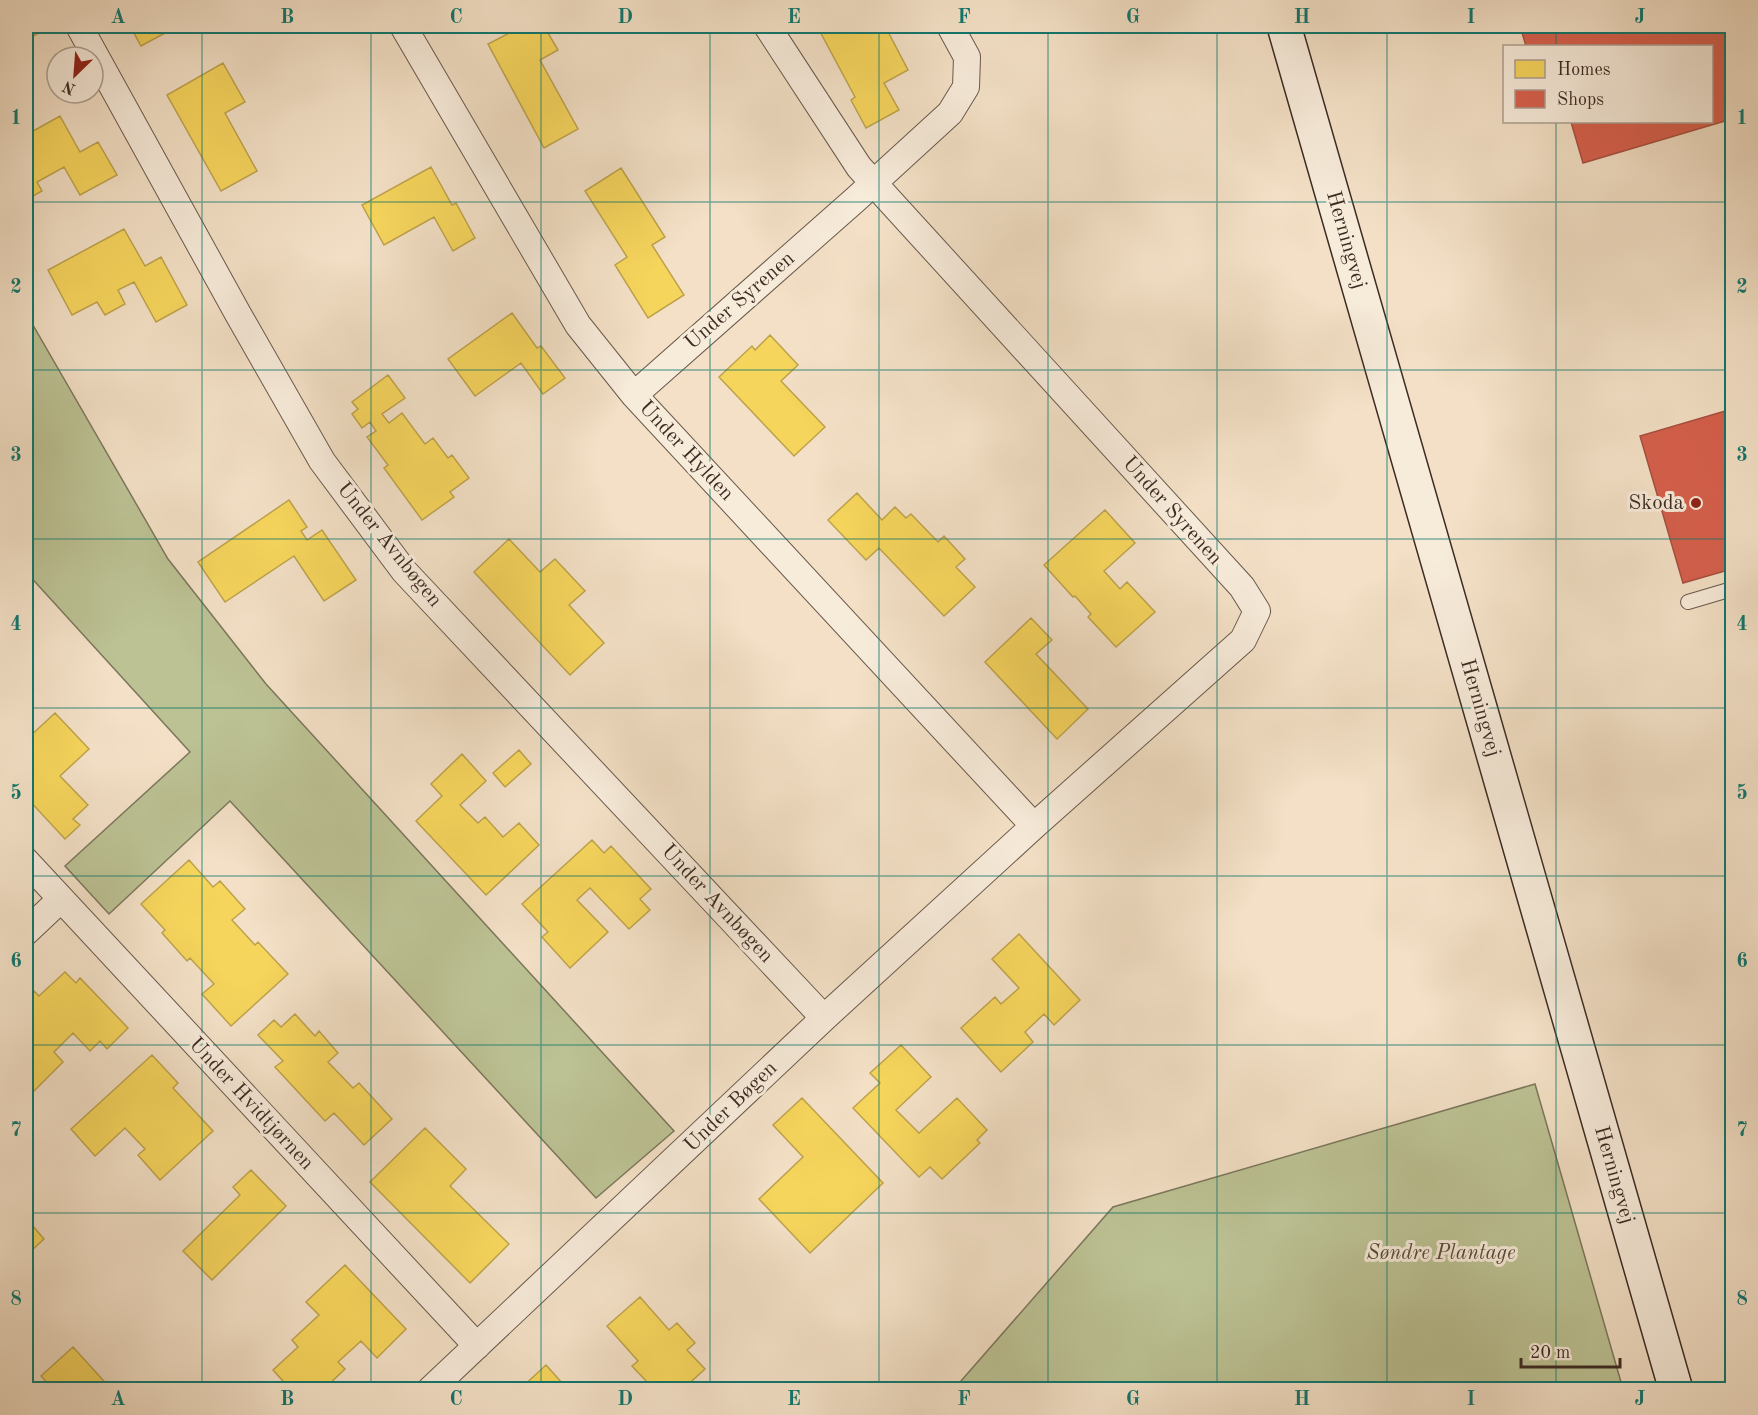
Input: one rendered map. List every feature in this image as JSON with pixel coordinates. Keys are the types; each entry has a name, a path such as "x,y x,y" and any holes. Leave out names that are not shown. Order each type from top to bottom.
{"main road":[{"name":"Herningvej","path":"1284,26 1676,1389"}],"street":[{"name":"Under Avnbøgen","path":"79,26 322,461 404,571 824,1018"},
{"name":"Under Hylden","path":"404,26 578,325 634,395 1034,826"},
{"name":"Under Syrenen","path":"767,26 859,167 1242,587 1257,611 1243,640 1034,826"},
{"name":"Under Syrenen","path":"634,395 950,113 966,87 967,57 950,26"},
{"name":"Under Bøgen","path":"430,1389 824,1018 1034,826"},
{"name":"Under Hvidtjørnen","path":"26,861 477,1346"},
{"path":"26,932 61,899"}],"lane":[{"path":"1688,602 1732,589"}],"green space":[{"path":"26,313 168,559 266,684 674,1131 596,1198 230,801 109,914 65,866 190,752 26,572"},
{"name":"Søndre Plantage","path":"1535,1084 1623,1389 954,1389 1113,1207"}],"building: Homes":[{"path":"26,26 35,26 39,33 26,40"},
{"path":"130,26 178,26 141,46"},
{"path":"523,26 544,26 558,50 540,60 578,129 544,148 488,44"},
{"path":"817,26 885,26 908,70 884,83 899,110 866,128 851,100 855,97"},
{"path":"223,63 245,102 225,113 257,171 221,191 167,95"},
{"path":"60,116 80,152 98,142 117,175 80,195 64,167 37,182 42,191 26,200 26,135"},
{"path":"431,167 452,205 456,203 475,238 453,251 434,217 384,245 362,205"},
{"path":"621,168 665,237 652,245 684,295 648,318 615,265 627,257 585,191"},
{"path":"124,229 145,266 161,257 187,305 156,322 134,282 118,290 125,304 105,315 97,302 72,315 48,270"},
{"path":"512,313 537,348 541,346 565,378 543,394 521,363 475,396 448,359"},
{"path":"770,335 798,365 781,381 825,427 794,456 719,377 752,346 755,350"},
{"path":"388,375 405,398 382,414 389,423 402,413 425,444 433,438 448,458 452,455 469,478 450,492 454,497 422,520 384,468 388,465 367,437 376,431 370,422 362,428 352,414 358,409 352,402"},
{"path":"857,493 882,520 895,507 906,518 911,514 938,542 944,536 965,559 956,567 975,587 944,616 879,548 866,560 828,520"},
{"path":"289,500 307,527 301,531 307,540 322,530 356,580 324,601 294,556 225,602 198,562"},
{"path":"1105,510 1135,543 1104,571 1120,589 1127,582 1155,612 1116,647 1088,617 1091,614 1044,565"},
{"path":"509,539 540,572 555,559 585,591 569,605 604,643 570,675 474,572"},
{"path":"1031,618 1052,640 1036,654 1088,709 1057,739 985,662"},
{"path":"55,713 89,749 60,776 88,805 73,819 80,825 65,839 26,797 26,740"},
{"path":"519,750 531,764 505,787 493,773"},
{"path":"462,754 486,781 460,805 478,823 485,817 503,837 519,823 539,845 486,895 416,821 442,796 431,784"},
{"path":"592,840 604,853 611,846 651,889 640,899 650,910 629,929 590,888 577,900 608,932 570,968 542,937 548,932 522,904"},
{"path":"189,860 213,887 220,881 245,909 232,920 255,945 258,942 288,974 231,1026 202,994 214,984 190,958 187,961 162,933 165,930 141,904"},
{"path":"1019,934 1080,1000 1054,1025 1044,1014 1025,1032 1033,1042 1001,1072 961,1028 995,997 1001,1004 1019,988 992,959"},
{"path":"65,972 76,983 80,978 128,1028 107,1049 100,1041 90,1051 73,1033 54,1052 63,1062 26,1099 26,999 34,991 39,996"},
{"path":"295,1014 315,1036 319,1031 338,1053 328,1062 353,1088 359,1083 392,1119 364,1145 334,1113 325,1121 275,1067 283,1061 258,1035 274,1020 281,1027"},
{"path":"901,1045 931,1077 896,1110 919,1133 957,1098 987,1130 977,1140 980,1143 942,1179 930,1167 919,1177 853,1108 880,1083 870,1073"},
{"path":"152,1055 178,1083 173,1088 213,1131 160,1180 138,1155 145,1149 125,1128 95,1156 71,1129"},
{"path":"802,1098 883,1183 810,1253 759,1199 803,1157 773,1125"},
{"path":"425,1128 466,1169 450,1186 509,1244 470,1283 370,1182"},
{"path":"251,1170 286,1206 212,1280 183,1251 240,1195 233,1187"},
{"path":"26,1218 44,1239 29,1253 33,1257 26,1263"},
{"path":"345,1265 406,1329 377,1358 361,1341 338,1362 345,1369 323,1390 315,1386 311,1390 291,1390 273,1370 298,1347 292,1340 319,1315 306,1302"},
{"path":"640,1297 669,1330 677,1323 695,1343 687,1350 705,1369 682,1390 677,1390 674,1385 669,1390 638,1390 647,1382 632,1366 638,1361 607,1326"},
{"path":"73,1347 112,1390 54,1390 41,1376"},
{"path":"546,1365 563,1384 557,1390 519,1390"}],"building: Shops":[{"path":"1520,26 1732,26 1732,119 1583,163 1571,123 1713,123 1713,45 1526,45"},
{"name":"Skoda","path":"1732,409 1732,569 1683,583 1640,436"}],"place":[{"name":"Skoda","path":"1696,503"}]}
